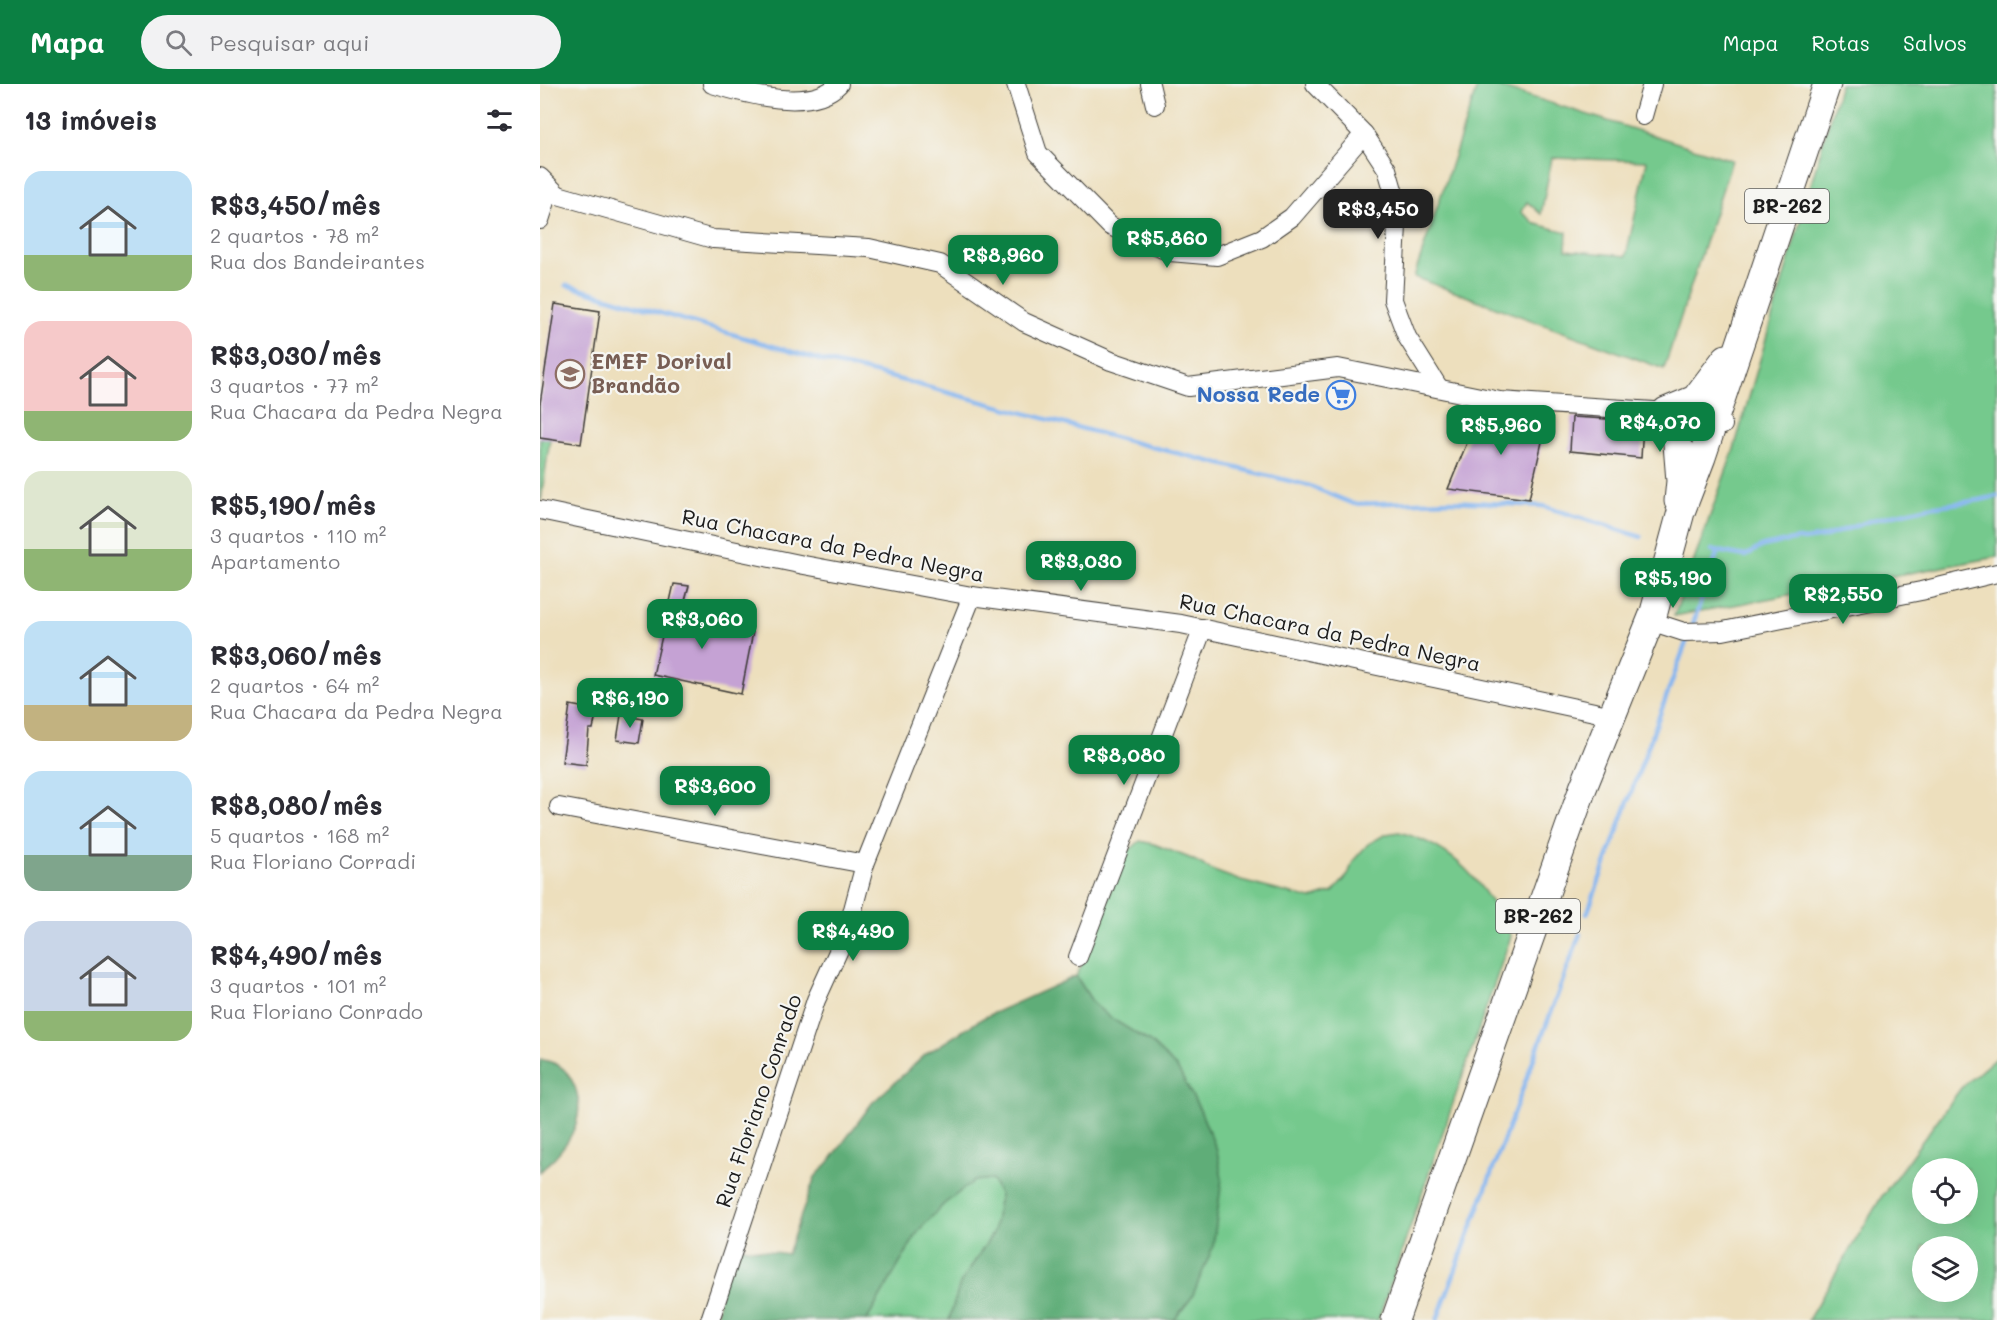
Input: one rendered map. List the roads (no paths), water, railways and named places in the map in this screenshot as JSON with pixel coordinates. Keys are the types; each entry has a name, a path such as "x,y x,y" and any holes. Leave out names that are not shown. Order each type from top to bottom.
{"highway":[{"name":"BR-262","path":"1395,1320 1583,788 1652,616 1681,512 1707,457 1746,327 1827,84"},
{"path":"1718,422 1758,328 1763,306 1764,274"},
{"path":"1656,412 1695,399 1718,370 1746,327"},
{"path":"1674,538 1680,481 1677,444"},
{"path":"1652,616 1707,457"}],"street":[{"path":"712,84 765,91 802,99 833,91 839,84"},
{"path":"1016,84 1038,153 1110,226 1170,252 1217,256 1262,238 1292,217 1364,135"},
{"path":"1150,84 1155,105"},
{"path":"1315,84 1364,135 1387,169 1398,207 1393,300 1407,337 1439,388"},
{"path":"1643,116 1652,84"},
{"path":"540,177 548,194 540,220"},
{"path":"548,194 713,239 869,248 940,264 1024,322 1111,361 1188,387 1338,368 1500,401 1700,414 1718,422"},
{"path":"1656,412 1677,444 1707,457"},
{"name":"Rua Chacara da Pedra Negra","path":"540,510 804,565 972,596 1203,628 1613,716"},
{"path":"1652,616 1684,632 1723,631 1921,591 1997,573"},
{"name":"Rua Floriano Conrado","path":"710,1320 816,1000 847,932 865,864 972,596"},
{"path":"1078,957 1203,628"},
{"path":"558,807 865,864"}],"waterway":[{"path":"566,285 823,361 1310,486 1354,504 1451,501 1543,506 1641,537"},
{"path":"1712,550 1745,556 1763,546 1823,537 1876,519 1929,507 1997,496"},
{"path":"1693,624 1718,551"},
{"path":"1587,914 1687,640"},
{"path":"1437,1320 1580,934"}],"place":[{"name":"EMEF Dorival Brandão","path":"570,374"},
{"name":"Nossa Rede","path":"1341,395"}]}
